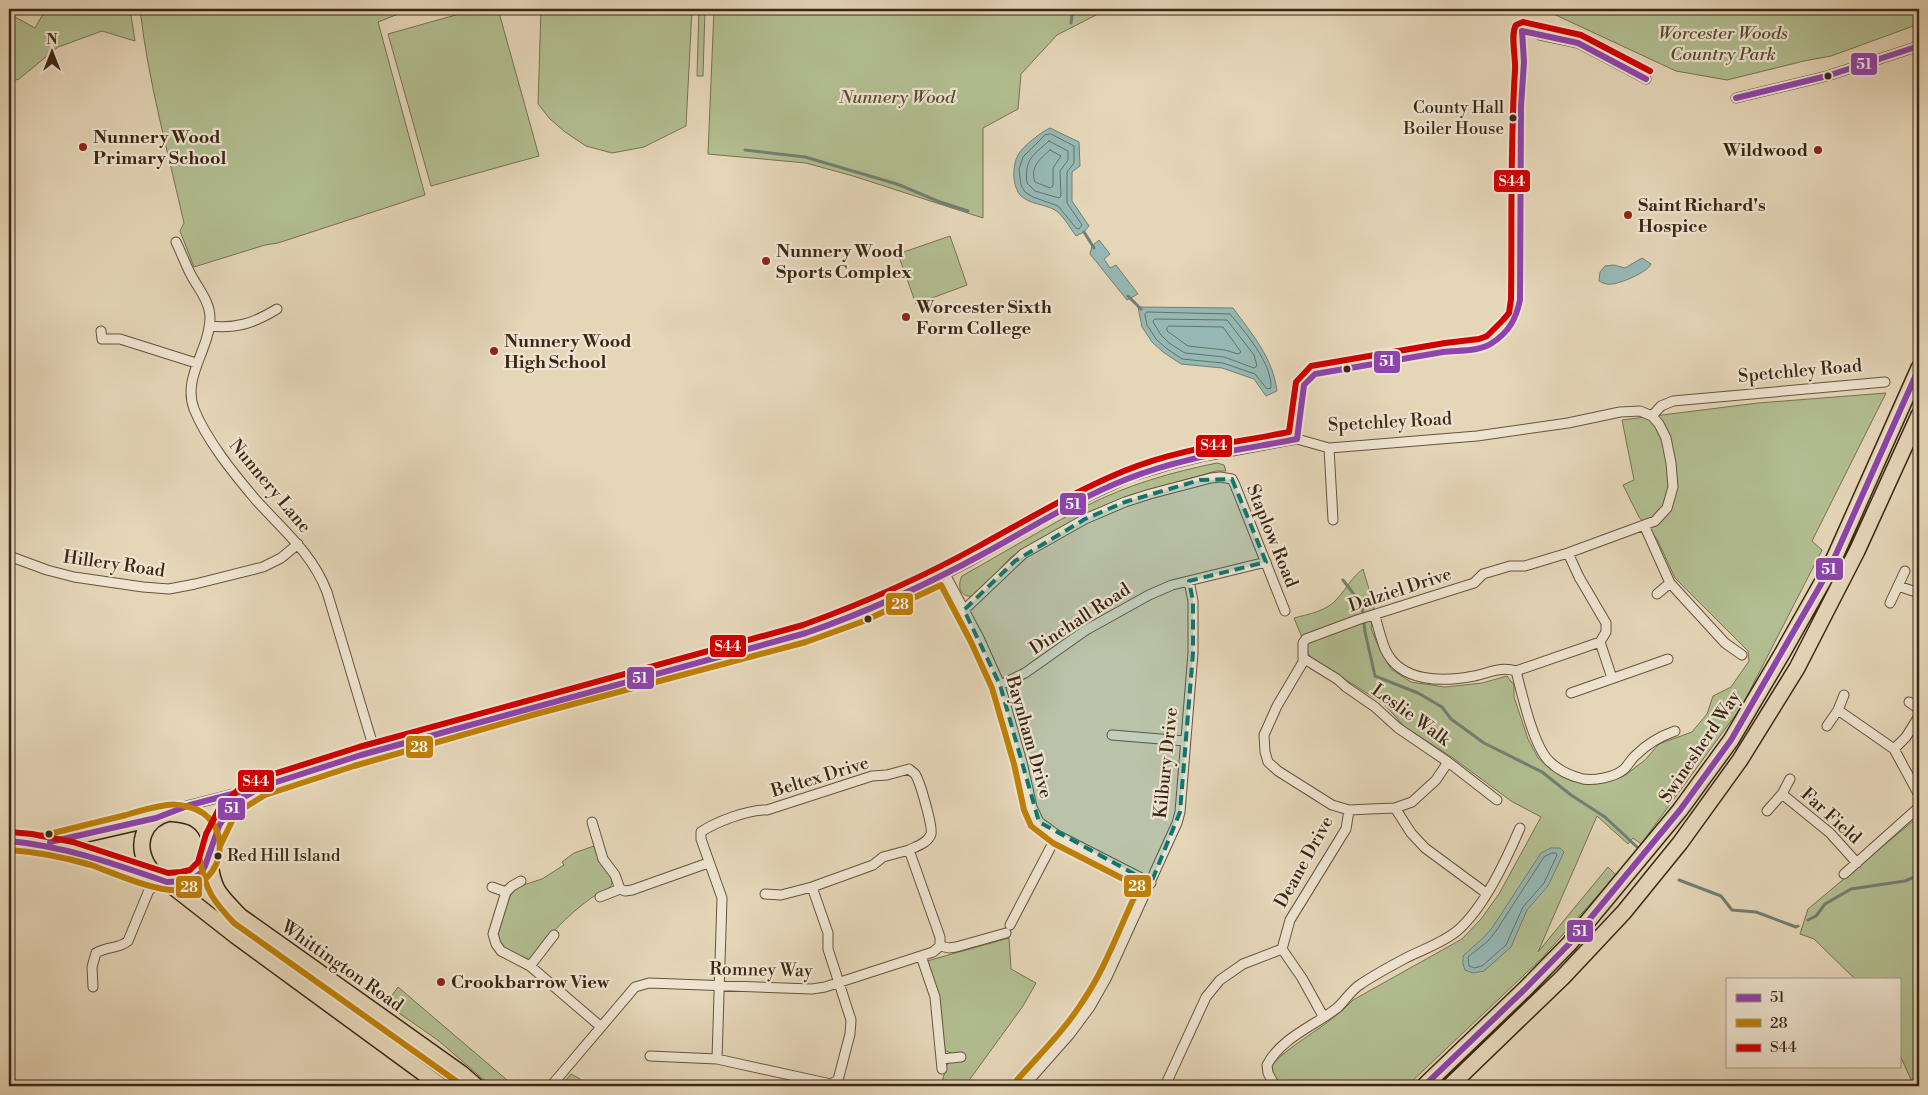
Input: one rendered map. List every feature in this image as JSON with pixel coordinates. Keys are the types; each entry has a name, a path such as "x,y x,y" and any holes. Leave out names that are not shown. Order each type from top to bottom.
{"main road":[{"name":"Swinesherd Way","path":"1424,1086 1525,989 1568,944 1680,810 1731,740 1784,652 1828,572 1919,368"},
{"path":"1450,1086 1563,977 1624,912 1680,843 1740,760 1797,668 1856,551 1919,415"},
{"path":"1908,440 1919,426"},
{"path":"9,841 43,844 92,856 163,880 179,882 192,879 204,870 209,859 212,843 205,829 196,819 185,815 163,816 148,825 142,846 144,857 148,868 163,880"},
{"name":"Spetchley Road","path":"43,844 163,816"},
{"path":"91,833 92,856"},
{"name":"Whittington Road","path":"209,859 217,892 240,916 461,1073 476,1086"},
{"name":"Whittington Road","path":"163,880 440,1086"}],"street":[{"path":"1540,35 1578,43 1646,80"},
{"path":"1736,98 1827,76 1919,46"},
{"name":"Nunnery Lane","path":"176,242 189,272 206,301 210,315 209,326 196,363 191,392 194,408 210,440 256,499 314,564 327,592 375,752"},
{"path":"209,326 228,328 237,326 262,318 278,309"},
{"path":"101,331 102,339 120,339 196,363"},
{"name":"Spetchley Road","path":"163,816 190,805 260,787 375,752 804,634 860,613 945,574 1065,507 1130,478 1205,456 1297,439 1330,448 1477,436 1568,423 1620,412 1640,411 1652,416 1661,406 1673,401 1885,382"},
{"name":"Dalziel Drive","path":"1448,762 1436,780 1412,802 1395,808 1349,810 1332,805 1278,771 1268,762 1265,752 1264,735 1277,706 1303,662 1302,644 1306,639 1357,620 1474,583 1483,574 1510,566 1525,566 1568,553 1656,520 1667,508 1672,487 1671,463 1666,438 1659,424 1652,416"},
{"path":"1330,448 1334,520"},
{"name":"Staplow Road","path":"964,610 1023,554 1085,520 1133,499 1220,477 1232,479 1285,611"},
{"path":"1644,525 1670,583 1725,643 1742,655"},
{"name":"Hillery Road","path":"9,556 47,570 74,577 143,587 169,588 195,584 263,567 281,558 298,544"},
{"path":"1372,616 1386,650 1395,664 1409,674 1444,680 1475,676 1500,669 1516,671 1600,642 1606,632 1606,624 1579,577 1568,553"},
{"name":"Dinchall Road","path":"1000,685 1042,663 1062,646 1110,616 1149,595 1172,585 1266,562"},
{"path":"1890,603 1905,571"},
{"name":"Baynham Drive","path":"945,574 1000,685 1022,762 1034,815 1039,822 1057,835 1150,883"},
{"name":"Kilbury Drive","path":"1024,1086 1070,1034 1090,1007 1107,977 1177,822 1193,653 1193,601 1189,581"},
{"path":"1657,594 1670,583"},
{"path":"1898,586 1919,593"},
{"path":"1600,642 1612,678"},
{"name":"Leslie Walk","path":"1303,658 1337,679 1375,707 1398,728 1448,762 1497,800"},
{"path":"1571,693 1668,659"},
{"path":"1516,671 1539,746 1548,760 1575,777 1588,780 1603,778 1623,770 1636,755 1661,736 1675,731"},
{"path":"1827,726 1838,710 1844,695"},
{"path":"1909,702 1919,709"},
{"path":"1838,710 1894,749 1919,795"},
{"path":"1894,749 1906,737 1919,716"},
{"path":"1112,735 1185,741"},
{"name":"Beltex Drive","path":"717,1059 722,898 708,863 701,839 702,832 709,826 758,810 767,810 872,776 887,776 909,769 915,774 929,816 932,833 922,844 909,850"},
{"name":"Far Field","path":"1767,811 1782,794 1790,779"},
{"name":"Spetchley Road","path":"212,843 229,807 260,787"},
{"name":"Far Field","path":"1782,794 1830,833 1857,863"},
{"path":"1844,874 1919,807"},
{"path":"1395,808 1411,833 1426,848 1486,893"},
{"name":"Deane Drive","path":"1282,949 1290,920 1346,829 1349,810"},
{"path":"592,822 603,859 615,875 620,889"},
{"path":"1275,1086 1268,1072 1267,1065 1277,1050 1337,1008 1359,985 1401,960 1440,942 1456,931 1477,910 1506,859 1520,828"},
{"name":"Romney Way","path":"551,1086 635,987 649,983 812,989 840,983 933,952 940,946 956,947 1008,929 1057,835"},
{"path":"765,894 781,895 812,887 873,864 883,857 909,850 940,937 940,946"},
{"path":"600,897 620,889 625,891 632,890 708,863"},
{"path":"93,988 92,967 96,953 105,947 123,946 128,941 149,890 163,880"},
{"path":"521,881 506,892 495,926 494,939 501,951 530,966 600,1026"},
{"path":"492,887 506,892"},
{"path":"650,1056 717,1059 836,1085 841,1074 851,1020 828,949 828,933 812,887"},
{"path":"530,966 554,935"},
{"path":"1165,1086 1206,997 1220,980 1243,964 1282,949 1302,978 1324,1016"},
{"path":"921,956 935,997 942,1070"},
{"path":"941,1058 961,1057"}],"highlighted area":[{"path":"1232,479 1266,562 1189,581 1193,601 1193,653 1180,812 1151,883 1039,822 1000,685 964,610 1015,561 1085,519 1125,502 1200,480"}],"green space":[{"path":"46,9 130,9 135,41 102,31 58,47 19,79 9,82 9,21 15,17 35,28"},
{"path":"140,9 411,9 378,22 425,195 278,243 265,245 194,267 180,231 184,223 153,90"},
{"path":"477,9 498,9 539,156 431,186 388,34"},
{"path":"541,9 692,9 686,126 644,147 612,153 586,146 565,132 550,119 538,104"},
{"path":"699,9 705,9 703,76 697,76"},
{"name":"Nunnery Wood","path":"714,9 1103,9 1098,14 1057,35 1021,74 1018,109 983,128 983,218 853,176 806,163 708,154"},
{"name":"Worcester Woods Country Park","path":"1545,9 1919,9 1919,24 1831,56 1727,80 1676,71"},
{"path":"950,236 967,285 916,304 898,254"},
{"path":"1886,393 1812,541 1822,550 1742,706 1641,844 1633,838 1628,844 1597,816 1538,952 1608,867 1616,875 1542,958 1407,1086 1274,1086 1271,1065 1291,1048 1334,1018 1353,1000 1462,939 1481,919 1499,894 1541,817 1511,801 1453,758 1405,727 1384,704 1310,657 1294,618 1317,612 1333,603 1363,569 1374,606 1371,628 1379,648 1391,669 1411,682 1445,687 1482,683 1507,676 1514,685 1514,697 1528,739 1538,758 1552,770 1572,781 1596,784 1624,776 1645,760 1659,744 1692,732 1707,714 1713,696 1731,687 1749,661 1748,651 1675,578 1657,539 1639,517 1623,485 1634,480 1622,420 1758,403"},
{"path":"1217,463 1224,465 1226,471 1216,471 1131,495 1082,516 1011,557 976,595 967,596 960,589 962,576 1102,498 1150,480"},
{"path":"1919,816 1919,1081 1913,1084 1900,1055 1900,978 1854,978 1814,939 1800,934 1808,909"},
{"path":"594,846 601,863 610,874 611,885 591,898 566,919 543,943 530,961 506,950 499,942 498,931 510,896 517,887 542,879 564,865 562,862 574,853"},
{"path":"1009,938 1011,969 1036,983 1023,1006 965,1086 941,1086 946,1067 953,1054 944,1048 927,961"},
{"path":"398,987 514,1086 491,1086 439,1041 386,1004"},
{"path":"571,1074 580,1079 585,1086 561,1086"}],"water":[{"path":"1050,128 1079,142 1080,166 1072,172 1072,201 1089,226 1084,232 1076,236 1063,217 1056,211 1028,201 1021,196 1016,187 1014,176 1018,155 1032,140"},
{"path":"1099,240 1110,254 1104,259 1110,268 1116,265 1138,294 1127,300 1090,254 1092,246"},
{"path":"1642,258 1651,264 1639,274 1627,280 1610,284 1599,281 1600,272 1605,266 1614,265 1625,268"},
{"path":"1138,307 1233,308 1261,347 1275,379 1277,391 1266,396 1254,379 1222,368 1181,364 1152,342 1142,327"},
{"path":"1551,848 1560,848 1564,852 1548,886 1527,910 1511,947 1484,971 1473,973 1465,970 1463,956 1492,928 1541,853"}],"waterway":[{"path":"1071,23 1073,9"},
{"path":"1073,14 1082,9"},
{"path":"745,150 805,157 897,184 940,202 968,211"},
{"path":"1084,232 1094,248"},
{"path":"1128,296 1141,309"},
{"path":"1343,580 1362,605 1365,632 1375,676 1418,693 1442,707 1451,719 1484,743 1542,772 1571,795 1605,817 1637,847"},
{"path":"1808,920 1816,916 1825,904 1851,889 1905,881 1919,875"},
{"path":"1679,880 1721,896 1732,910 1756,912 1796,927 1798,926"}],"transit line":[{"name":"S44","path":"10,832 73,842 168,873 190,870 198,862 206,834 220,807 238,790 261,778 359,747 803,625 871,599 915,579 1068,497 1144,463 1226,443 1289,432 1296,382 1311,366 1479,339 1487,336 1509,313 1511,299 1515,65 1513,34 1516,25 1523,22 1581,35 1650,71"},
{"name":"51","path":"1522,31 1578,43 1646,79"},
{"name":"51","path":"1297,439 1304,385 1315,374 1443,352 1481,348 1498,339 1511,324 1520,300 1521,106 1524,62 1522,31"},
{"name":"51","path":"1736,98 1827,76 1919,46"},
{"name":"51","path":"1424,1086 1569,944 1680,810 1731,740 1828,572 1919,368"},
{"name":"51","path":"9,841 69,851 109,862 167,882 194,878 201,873 205,866 219,826 227,813 244,797 264,786 361,755 806,633 874,607 918,587 1072,505 1127,479 1148,471 1190,460 1297,439"},
{"name":"28","path":"220,846 236,813 265,795 354,766 536,714 806,642 864,621 941,585 971,642 992,688 1014,764 1024,810 1031,826 1053,843 1139,887 1090,990 1066,1024 1017,1080"},
{"name":"51","path":"50,842 156,818 190,805 255,788"},
{"name":"28","path":"9,850 71,860 91,865 146,885 169,890 195,886 208,877 216,865 220,851 219,837 213,824 204,814 189,807 178,805 151,808 41,836"},
{"name":"28","path":"200,860 211,895 234,923 463,1086"}],"place":[{"name":"County Hall Boiler House","path":"1513,118"},
{"name":"Nunnery Wood Primary School","path":"83,147"},
{"name":"Wildwood","path":"1818,150"},
{"name":"Saint Richard's Hospice","path":"1628,215"},
{"name":"Nunnery Wood Sports Complex","path":"766,261"},
{"name":"Worcester Sixth Form College","path":"906,317"},
{"name":"Nunnery Wood High School","path":"494,351"},
{"name":"Red Hill Island","path":"218,856"},
{"name":"Crookbarrow View","path":"441,982"}]}
